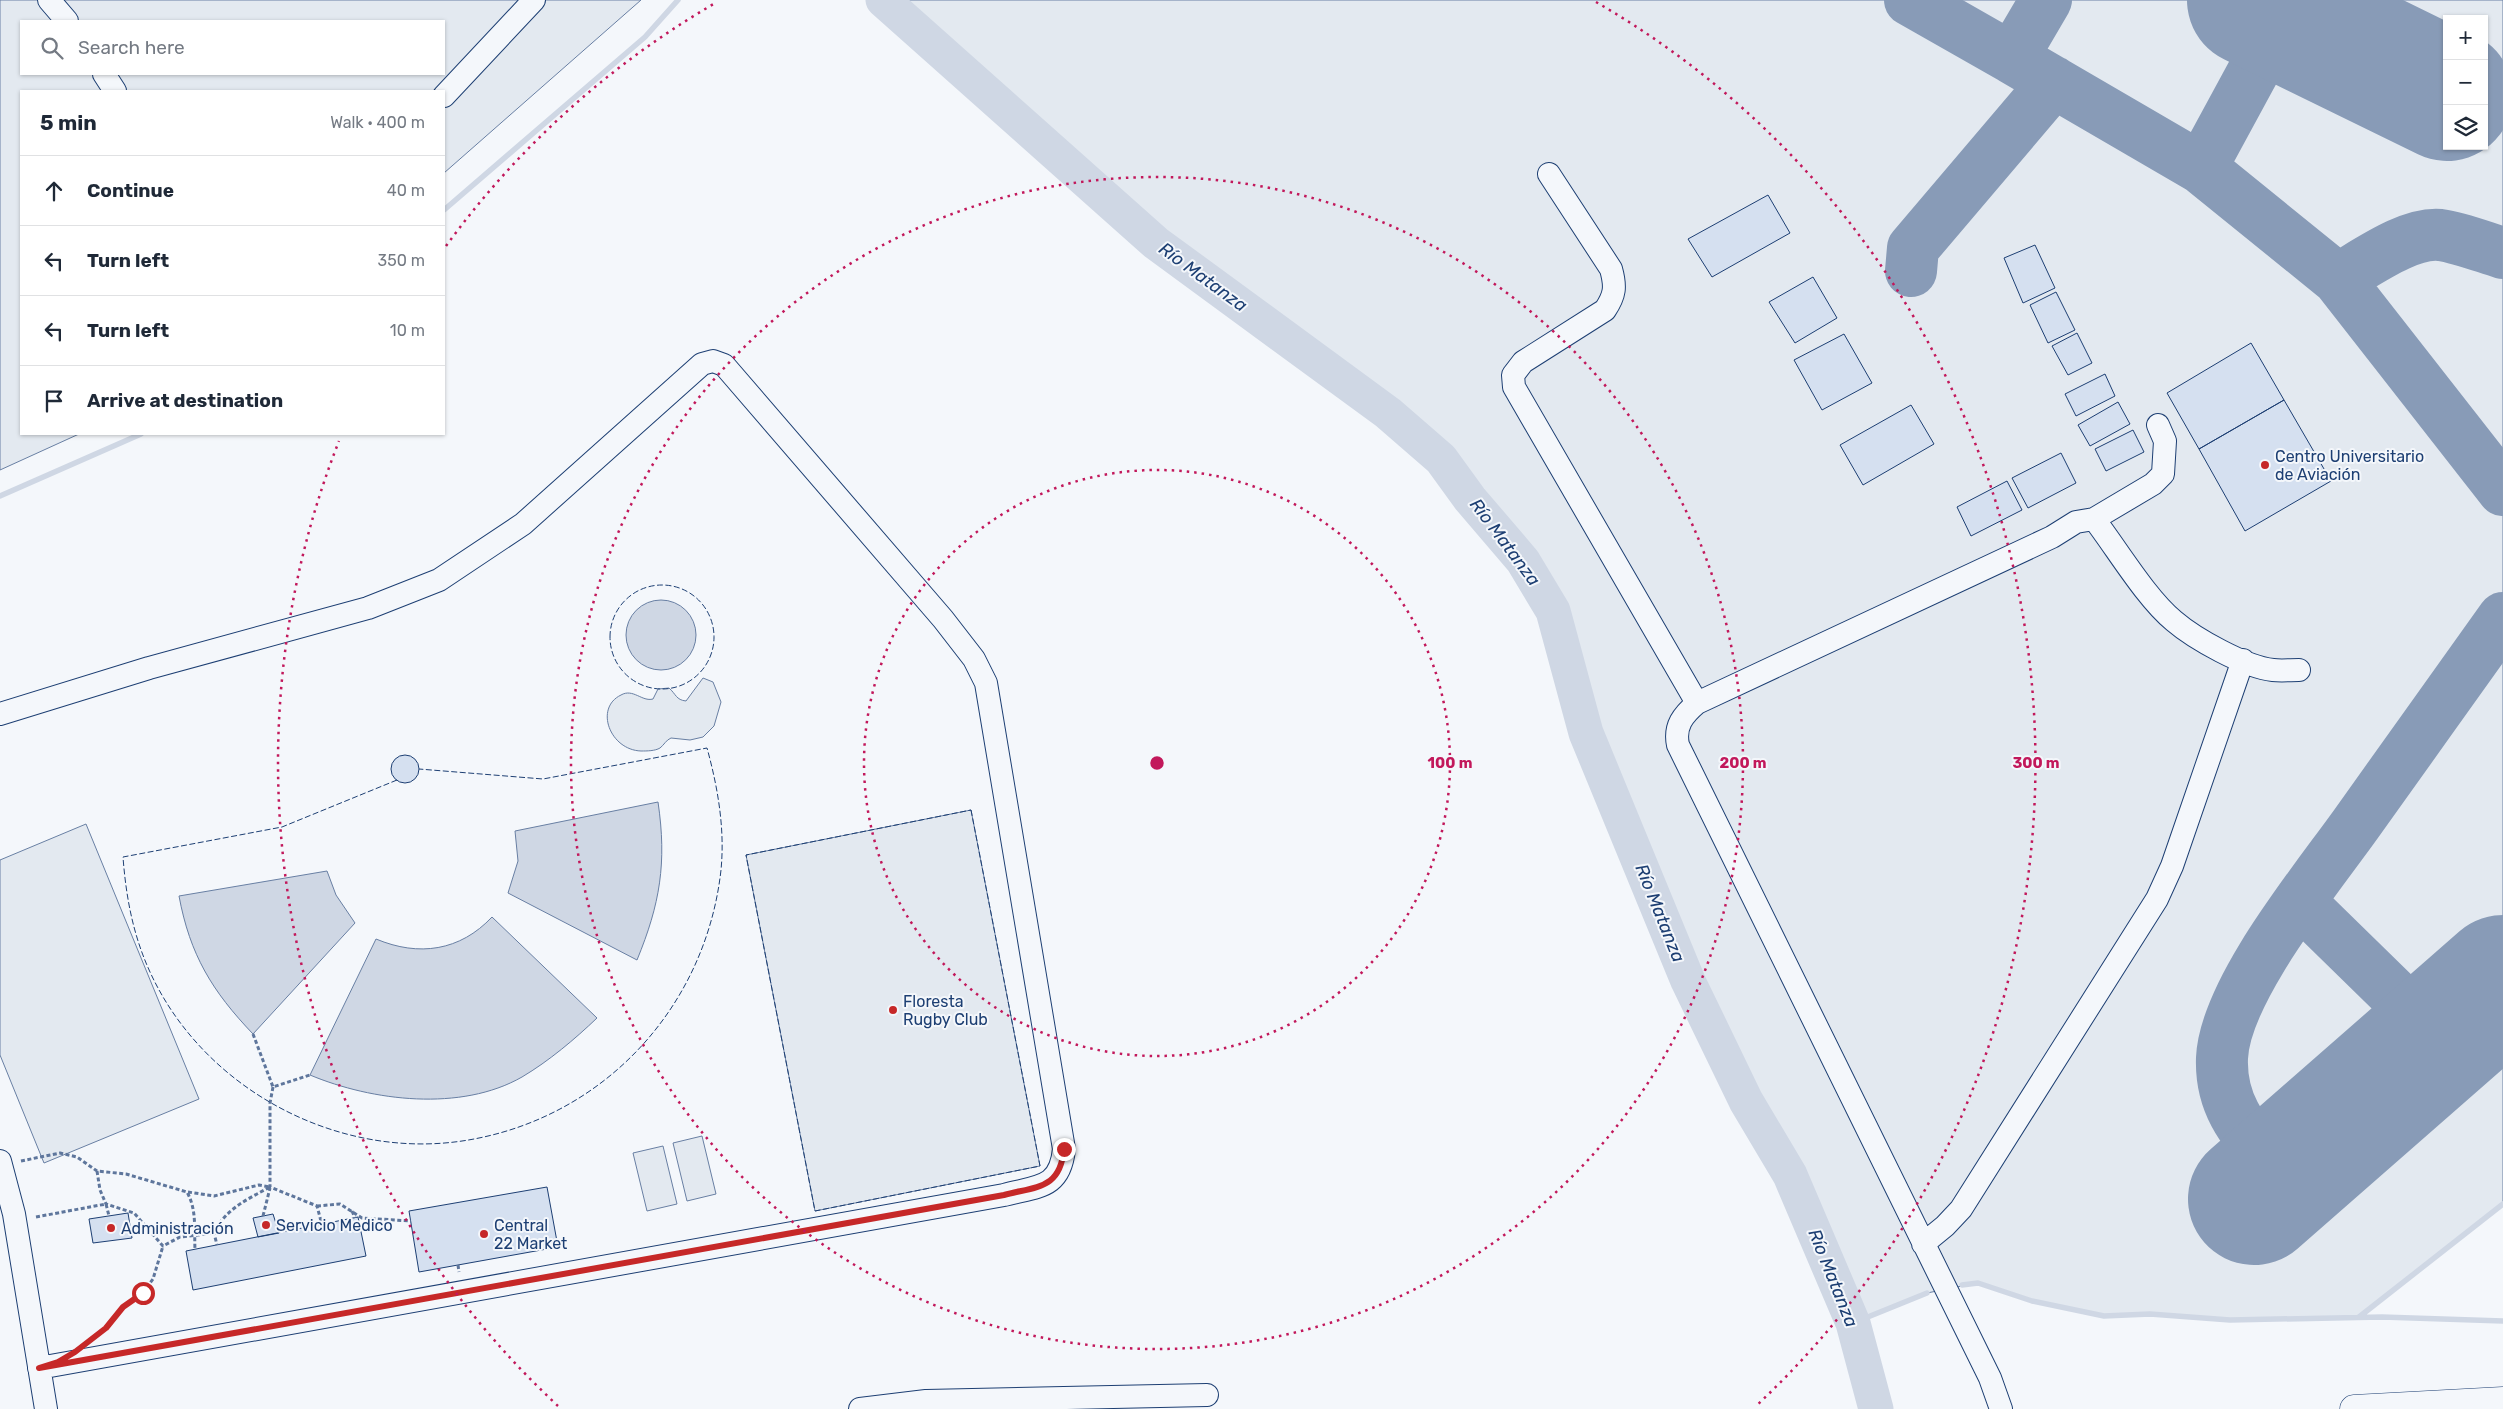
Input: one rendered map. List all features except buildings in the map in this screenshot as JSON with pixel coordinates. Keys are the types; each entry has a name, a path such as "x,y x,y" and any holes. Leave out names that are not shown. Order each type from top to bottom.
{"main road":[{"path":"2354,1409 2503,1401"}],"street":[{"path":"49,0 67,20"},
{"path":"445,95 534,0"},
{"path":"105,75 114,90"},
{"path":"1549,174 1611,269 1615,286 1613,298 1605,310 1523,362 1513,375 1514,387 1697,703"},
{"path":"0,714 149,668 368,608 439,580 523,524 702,364 713,361 724,365 943,619 974,659 986,683 1064,1149 1063,1165 1057,1176 1046,1184 1004,1195 39,1368"},
{"path":"2001,1409 1990,1378 1678,745 1676,734 1679,723 1686,712 1697,703 2052,537 2076,522 2094,519 2153,484 2162,474 2165,441 2158,425"},
{"path":"2094,519 2157,603 2173,621 2198,639 2243,660 2272,670 2299,670"},
{"path":"1923,1244 1945,1226 1961,1209 2157,899 2172,866 2243,660"},
{"path":"7,1161 14,1219 46,1409"},
{"path":"860,1409 926,1401 1207,1395"}],"path":[{"path":"252,1034 273,1087 270,1103 270,1187 263,1216"},
{"path":"273,1087 310,1075"},
{"path":"7,1161 60,1153 78,1157 97,1171 126,1174 187,1192 214,1196 259,1186 270,1187 317,1206 340,1204 362,1218 411,1221"},
{"path":"97,1171 100,1190 109,1216"},
{"path":"217,1245 214,1233 218,1224 235,1206 270,1187"},
{"path":"187,1192 193,1202 195,1250"},
{"path":"14,1219 41,1217 106,1204 134,1213 163,1246"},
{"path":"317,1206 322,1224"},
{"path":"352,1210 354,1218"},
{"path":"163,1246 194,1234 214,1233"},
{"path":"90,1340 106,1328 123,1307 143,1293 153,1279 163,1246"}],"shaded area":[{"path":"0,0 641,0 445,172 445,90 20,90 20,435 77,435 0,470"},
{"path":"883,0 2503,0 2503,1204 2358,1317 2230,1320 2150,1314 2104,1316 2032,1301 1977,1283 1927,1293 1853,1323 1790,1175 1746,1101 1688,981 1586,733 1553,611 1523,561 1470,499 1441,459 1388,413 1156,243"},
{"path":"661,600 674,603 686,610 693,622 696,635 693,648 686,660 674,667 661,670 648,667 636,660 629,648 626,635 629,622 636,610 648,603"},
{"path":"703,678 713,682 721,702 714,726 703,737 690,740 671,738 658,749 641,751 630,749 621,744 609,728 608,709 613,701 621,695 630,693 645,699 653,699 658,689 669,688 678,698 686,701"},
{"path":"658,802 662,845 660,883 651,920 637,960 508,893 518,861 515,831"},
{"name":"Floresta Rugby Club","path":"971,810 1040,1166 815,1211 746,855"},
{"path":"86,824 199,1099 44,1163 0,1055 0,860"},
{"path":"327,871 336,895 355,923 253,1034 226,1003 205,971 189,936 179,896"},
{"path":"492,917 597,1018 580,1034 552,1057 522,1077 498,1088 472,1095 444,1099 388,1096 334,1084 310,1075 376,939 408,948 438,948 453,944 466,937"},
{"path":"702,1136 716,1194 687,1201 673,1143"},
{"path":"663,1146 677,1204 647,1211 633,1153"}],"waterway":[{"path":"445,209 645,37 678,0"},
{"name":"Río Matanza","path":"883,0 1156,243 1388,413 1441,459 1470,499 1523,561 1553,611 1586,733 1688,981 1746,1101 1790,1175 1853,1323 1876,1409"},
{"path":"0,496 139,435"},
{"path":"2359,1317 2503,1204"},
{"path":"1962,1285 1978,1283 2032,1301 2104,1316 2150,1314 2230,1320 2382,1317 2503,1321"},
{"path":"1853,1323 1927,1293"}],"taxiway":[{"path":"1910,0 2012,58 2046,0"},
{"path":"2201,168 2284,15"},
{"path":"2012,58 2201,168 2338,279 2503,490"},
{"path":"1911,271 1913,248 2054,82"},
{"path":"2338,279 2387,250 2414,238 2428,235 2456,238 2503,253"},
{"path":"2281,1175 2239,1122 2226,1093 2222,1058 2227,1031 2255,969 2275,936 2503,618"},
{"path":"2300,902 2438,1037"}],"runway":[{"path":"2253,0 2443,93"},
{"path":"2254,1199 2503,981"}],"fence":[{"path":"662,585 682,589 699,600 710,617 714,637 710,657 699,674 682,685 662,689 642,685 625,674 614,657 610,637 614,617 625,600 642,589 662,585"},
{"path":"397,780 282,827 123,857 131,916 144,958 174,1015 206,1052 242,1084 284,1110 329,1129 376,1140 425,1144 474,1139 522,1126 567,1105 607,1078 642,1046 671,1008 695,965 712,919 722,855 720,809 707,748 543,779 419,769"},
{"path":"971,810 1040,1166 815,1211 746,855 971,810"}],"place":[{"name":"Centro Universitario de Aviación","path":"2265,465"},
{"name":"Floresta Rugby Club","path":"893,1010"},
{"name":"Servicio Medico","path":"266,1225"},
{"name":"Administración","path":"111,1228"},
{"name":"Central 22 Market","path":"484,1234"}],"route":[{"path":"143,1293 123,1307 106,1328 75,1352 58,1362 39,1368 1004,1195 1046,1184 1057,1176 1063,1165 1064,1149"}]}
